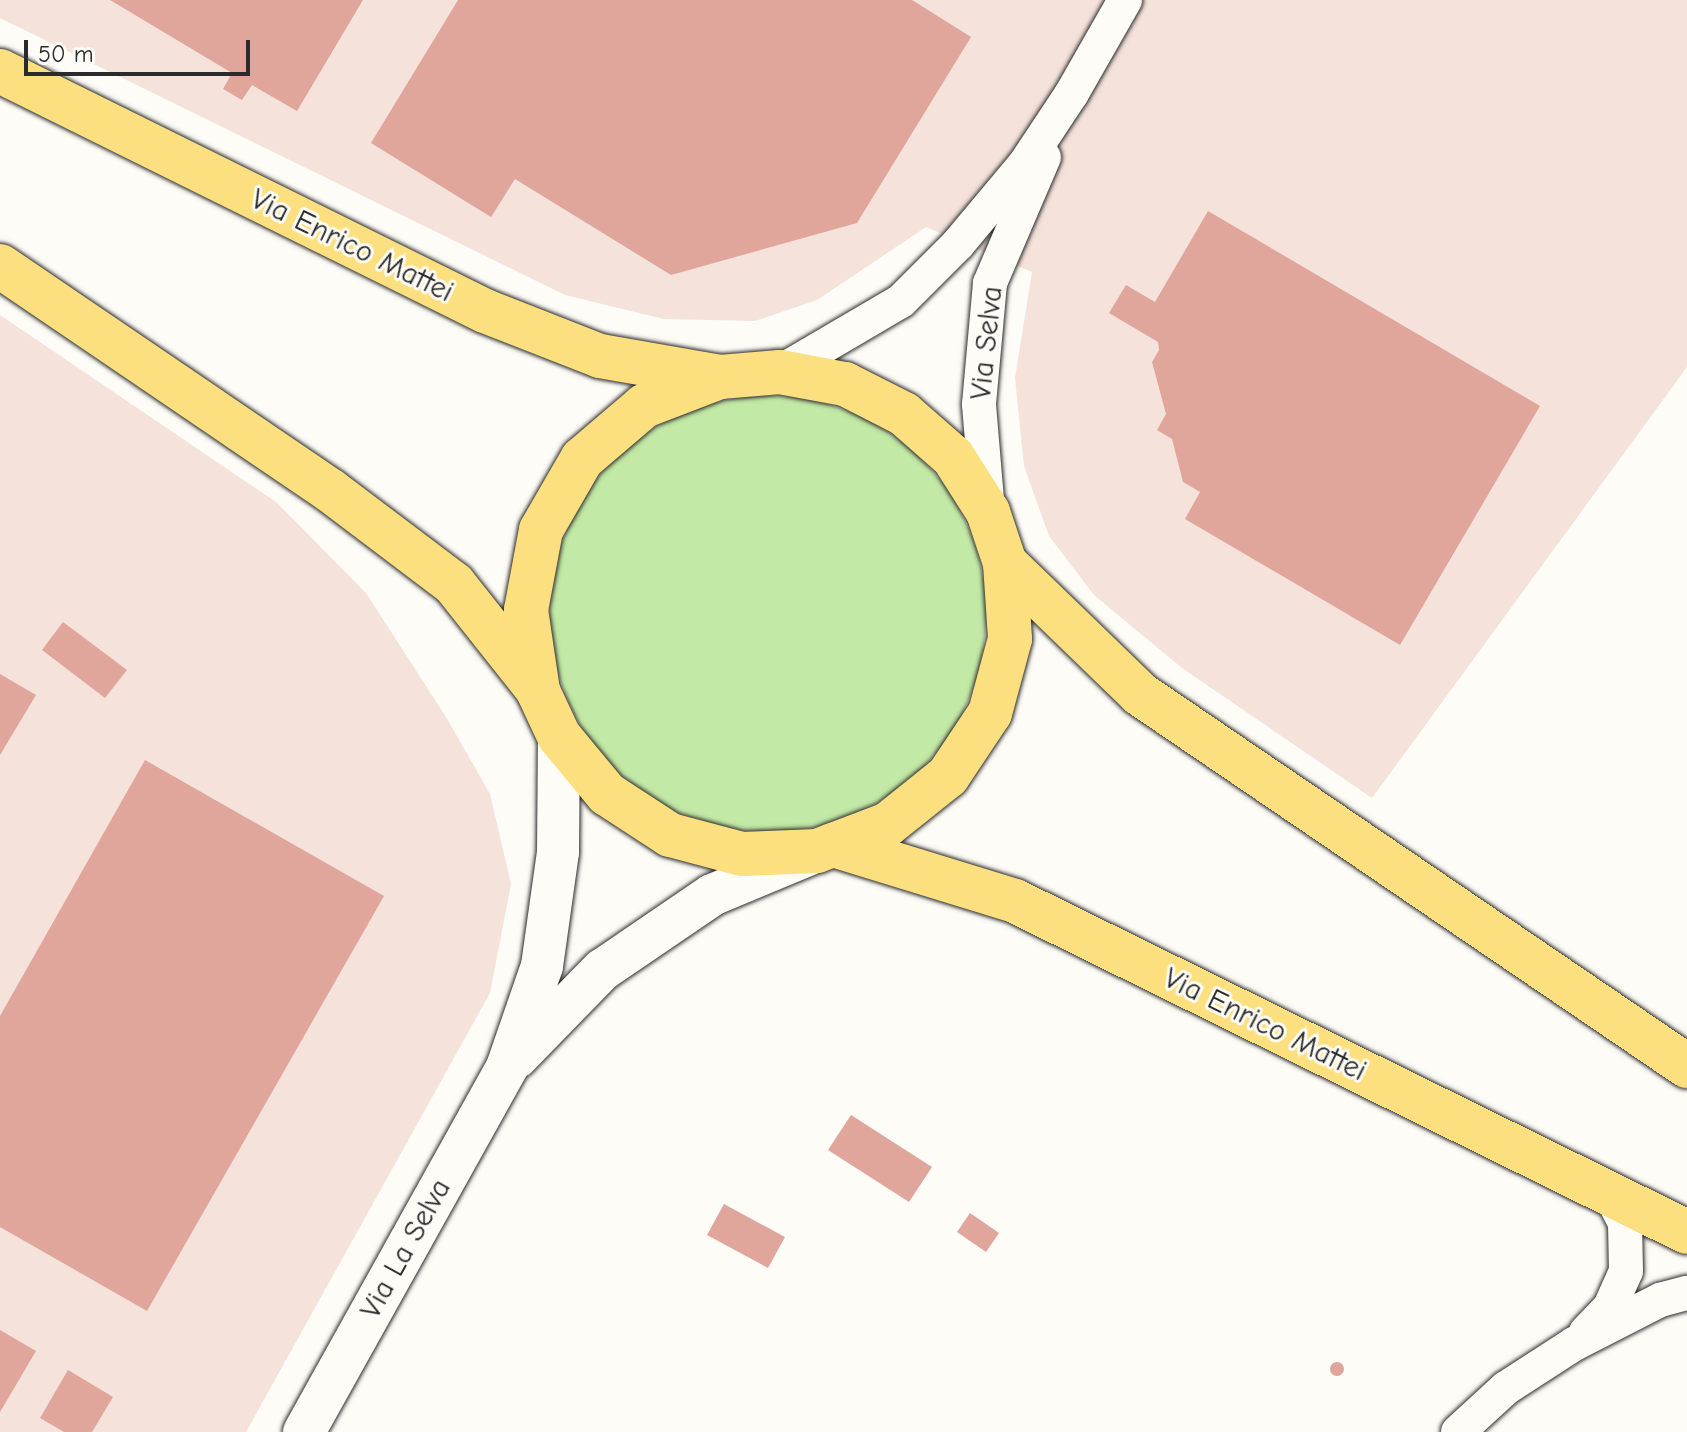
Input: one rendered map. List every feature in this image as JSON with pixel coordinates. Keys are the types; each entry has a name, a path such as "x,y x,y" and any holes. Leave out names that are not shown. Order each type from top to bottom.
{"main road":[{"name":"Via Enrico Mattei","path":"0,71 485,311 600,356 720,377"},
{"path":"0,266 331,491 454,584 538,691 559,736 607,794 670,835 742,854 825,848 888,824 948,776 990,713 1010,639 1005,563 988,512 953,457 904,414 845,384 780,372 720,377 644,406 582,459 541,530 526,610 538,691"},
{"path":"1005,563 1140,694 1687,1066"},
{"name":"Via Enrico Mattei","path":"825,848 1015,901 1687,1232"}],"street":[{"name":"Via Selva","path":"780,372 901,301 958,244 1006,187 1072,93 1125,0"},
{"name":"Via Selva","path":"988,512 979,404 990,283 1072,93"},
{"name":"Via La Selva","path":"304,1432 507,1067 542,966 558,852 559,736"},
{"name":"Via La Selva","path":"507,1067 602,970 712,895 825,848"},
{"path":"1574,1344 1610,1307 1626,1271 1628,1239 1625,1223 1612,1197"},
{"path":"1458,1432 1506,1388 1574,1344 1660,1300 1687,1293"}],"shaded area":[{"path":"0,0 1687,0 1687,367 1372,798 1182,668 1094,595 1049,536 1024,466 1015,378 1032,272 926,227 817,300 755,321 664,319 565,295 0,18"},
{"path":"0,315 276,502 366,593 446,717 490,794 511,884 490,993 246,1432 0,1432"}],"green space":[{"path":"768,396 811,400 851,413 889,433 922,460 949,493 969,531 982,571 986,614 982,657 969,697 949,735 922,768 889,795 851,815 811,828 768,832 725,828 685,815 647,795 614,768 587,735 567,697 554,657 550,614 554,571 567,531 587,493 614,460 647,433 685,413 725,400"}],"building":[{"path":"110,0 363,0 297,111 252,85 242,100 223,89 232,73"},
{"path":"458,0 912,0 971,37 857,223 671,275 515,179 491,217 371,143"},
{"path":"1208,211 1540,406 1400,645 1185,519 1200,492 1183,482 1172,439 1157,430 1166,414 1152,362 1159,350 1158,342 1109,313 1126,285 1155,302"},
{"path":"63,622 127,670 105,698 42,650"},
{"path":"0,674 36,695 0,755"},
{"path":"145,760 384,896 147,1311 0,1227 0,1016"},
{"path":"851,1115 932,1167 909,1202 828,1150"},
{"path":"724,1204 785,1237 768,1268 707,1235"},
{"path":"970,1213 999,1233 986,1252 957,1232"},
{"path":"0,1330 36,1351 0,1412"},
{"path":"1337,1362 1344,1369 1337,1376 1330,1369"},
{"path":"68,1370 113,1397 92,1432 64,1432 40,1418"}]}
